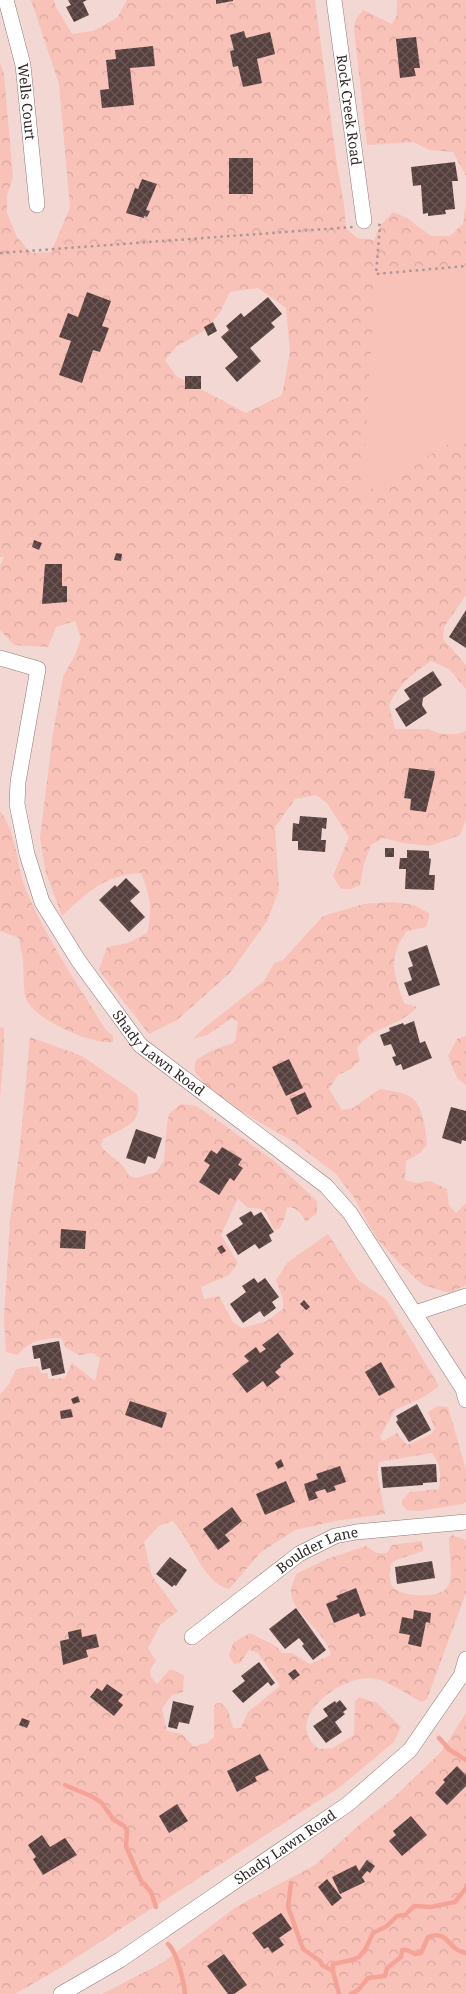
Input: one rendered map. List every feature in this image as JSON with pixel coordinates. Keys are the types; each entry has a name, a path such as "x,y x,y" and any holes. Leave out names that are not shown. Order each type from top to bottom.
{"street":[{"name":"Wells Court","path":"6,0 23,65 37,205"},
{"name":"Rock Creek Road","path":"334,0 363,225"},
{"name":"Shady Lawn Road","path":"0,658 38,670 18,782 16,804 27,854 42,902 78,960 140,1045 326,1186 350,1213 463,1389 466,1400"},
{"path":"415,1313 466,1296"},
{"name":"Boulder Lane","path":"192,1637 299,1554 328,1539 356,1532 466,1522"},
{"name":"Shady Lawn Road","path":"61,1994 120,1960 348,1804 410,1750 461,1676 466,1659"}],"path":[{"path":"0,253 380,225 376,274 466,266"}],"green space":[{"path":"31,0 54,0 56,7 72,34 93,31 117,18 127,0 315,0 346,228 357,238 374,240 381,225 393,212 407,218 431,236 450,236 463,224 466,201 466,595 444,627 443,639 466,665 466,689 449,669 431,661 407,680 389,705 395,729 428,729 441,734 457,734 466,731 466,819 460,835 430,846 403,843 383,838 371,845 364,864 360,885 351,889 341,889 333,876 349,837 327,803 316,795 295,799 275,827 279,890 267,921 230,973 177,1020 149,1034 99,970 107,947 128,943 147,933 150,903 141,873 117,877 97,886 62,916 46,873 40,838 53,733 63,677 76,653 81,638 75,621 56,627 48,647 14,645 0,630 0,566 4,557 0,557 0,63 4,74 13,177 7,196 7,213 17,237 31,253 51,252 70,208 59,84","holes":["258,288 286,308 290,352 282,395 246,413 176,376 165,360 177,346 204,331 219,314 230,292"]},
{"path":"397,0 466,0 466,176 453,152 430,150 413,142 367,145 354,29 356,19 363,10 392,24 397,15"},
{"path":"466,266 466,434 362,494 376,274"},
{"path":"0,811 10,829 26,890 34,908 73,978 105,1029 113,1036 113,1042 92,1040 65,1030 40,1015 31,1007 26,999 19,938 0,931"},
{"path":"393,902 414,905 430,914 426,927 407,931 397,949 395,958 395,975 404,1003 417,1007 402,1019 371,1034 364,1040 357,1048 360,1060 351,1069 338,1075 329,1089 342,1110 353,1108 380,1089 407,1095 418,1106 423,1119 427,1145 420,1153 406,1161 405,1180 416,1183 430,1181 447,1189 449,1205 456,1213 466,1203 466,1285 450,1293 423,1285 399,1263 377,1239 353,1196 336,1174 294,1142 214,1096 194,1070 196,1060 211,1051 235,1042 238,1022 232,1018 207,1035 193,1039 204,1028 264,981 274,963 283,960 323,916 364,904"},
{"path":"0,1027 4,1028 4,1049 0,1099"},
{"path":"466,1036 466,1085 457,1078 448,1056 457,1039"},
{"path":"30,1037 82,1056 137,1094 138,1112 135,1118 126,1127 103,1139 101,1146 119,1162 129,1176 136,1178 156,1172 164,1161 169,1114 181,1104 196,1106 217,1120 274,1161 317,1201 317,1213 306,1222 297,1210 287,1207 280,1228 274,1230 263,1210 248,1208 238,1199 221,1235 238,1263 229,1275 201,1287 204,1299 219,1296 233,1322 242,1328 265,1322 283,1309 283,1299 276,1280 288,1262 328,1234 358,1280 387,1300 439,1386 424,1397 395,1410 380,1437 383,1441 397,1433 407,1445 430,1435 435,1429 428,1412 438,1406 448,1407 466,1470 466,1501 463,1504 419,1511 407,1510 402,1505 402,1500 410,1492 439,1489 440,1470 435,1457 432,1453 379,1462 377,1472 385,1514 341,1520 295,1530 260,1553 229,1589 211,1578 172,1521 159,1526 144,1542 152,1576 178,1611 160,1625 148,1648 156,1661 150,1670 151,1677 157,1684 170,1669 184,1675 183,1692 172,1695 162,1708 167,1731 182,1734 193,1746 207,1743 214,1737 214,1706 217,1703 221,1703 228,1710 233,1728 241,1728 248,1712 280,1686 258,1653 249,1650 240,1663 234,1664 229,1656 233,1643 250,1633 276,1646 282,1653 292,1653 310,1664 331,1655 323,1638 295,1605 291,1589 296,1574 327,1559 366,1546 377,1553 387,1553 392,1545 422,1541 423,1551 396,1560 391,1564 390,1582 397,1590 411,1595 436,1594 442,1592 449,1584 451,1571 449,1538 452,1535 466,1540 466,1593 427,1699 422,1702 382,1681 364,1678 349,1682 321,1700 311,1712 306,1724 308,1737 319,1749 333,1748 354,1735 355,1702 359,1697 377,1703 401,1727 394,1742 340,1787 60,1968 15,1994 0,1994 0,1395 9,1384 16,1369 38,1366 41,1373 48,1373 48,1379 65,1378 72,1363 95,1381 100,1358 93,1353 79,1355 65,1347 62,1338 37,1341 27,1346 18,1355 6,1352 4,1318 10,1220 20,1146"},
{"path":"466,1713 466,1994 102,1994 162,1963 236,1907 315,1865 359,1825 393,1798 441,1752"}],"building":[{"path":"68,0 87,0 83,2 89,15 74,22 66,7 71,5"},
{"path":"216,0 233,0 233,1 216,4"},
{"path":"244,31 246,38 270,32 275,54 257,59 262,83 243,87 238,66 233,67 230,51 234,50 230,35"},
{"path":"416,37 420,68 414,68 416,76 400,78 396,39"},
{"path":"153,46 155,66 130,68 134,105 102,108 100,90 109,89 106,60 116,59 115,50"},
{"path":"229,158 253,158 253,194 229,194"},
{"path":"455,162 458,181 452,181 455,209 445,210 446,214 428,216 428,213 423,214 421,185 413,186 411,167"},
{"path":"142,179 157,184 146,210 150,211 147,217 144,216 144,218 126,213 135,188 138,189"},
{"path":"87,292 111,301 102,326 109,328 100,352 93,350 82,383 59,375 71,341 59,337 68,313 78,317"},
{"path":"268,297 282,314 271,323 275,327 250,348 261,361 237,382 225,368 238,357 221,337 229,330 226,326 241,313 244,317"},
{"path":"213,322 217,331 208,336 204,327"},
{"path":"185,376 201,376 201,389 185,389"},
{"path":"34,540 42,543 39,550 32,547"},
{"path":"116,553 122,554 121,561 114,560"},
{"path":"45,564 62,564 62,586 67,586 67,602 42,604"},
{"path":"466,610 466,648 449,637"},
{"path":"433,671 442,685 423,698 422,705 427,713 406,727 395,709 410,699 404,690"},
{"path":"409,768 434,771 435,774 426,812 410,810 411,799 404,798"},
{"path":"300,816 327,818 326,829 322,828 321,840 326,840 325,852 298,850 298,841 292,841 293,823 299,824"},
{"path":"385,848 394,848 394,857 385,857"},
{"path":"407,850 429,851 429,858 431,859 429,875 435,875 434,890 405,889 406,869 399,869 400,858 407,858"},
{"path":"126,878 140,892 130,901 145,917 129,932 99,900 115,885 117,887"},
{"path":"427,945 440,985 409,996 404,983 412,980 408,968 413,966 408,952"},
{"path":"414,1021 420,1043 425,1041 432,1058 403,1070 401,1064 396,1066 392,1057 396,1056 391,1044 384,1046 380,1035 390,1031 389,1028"},
{"path":"289,1059 303,1088 286,1096 272,1067"},
{"path":"305,1092 312,1107 297,1115 290,1099"},
{"path":"451,1107 466,1111 466,1141 462,1140 461,1144 442,1138"},
{"path":"136,1129 162,1138 155,1159 148,1156 145,1164 126,1158"},
{"path":"222,1147 242,1159 238,1165 243,1168 234,1181 230,1178 219,1195 199,1182 210,1165 204,1161 211,1150 217,1154"},
{"path":"251,1211 254,1216 261,1212 274,1232 269,1235 272,1241 259,1249 255,1244 238,1255 226,1235 243,1224 239,1218"},
{"path":"61,1229 86,1231 85,1249 60,1248"},
{"path":"222,1245 226,1251 221,1254 217,1248"},
{"path":"254,1278 258,1283 265,1278 279,1297 272,1302 276,1308 264,1317 260,1311 243,1323 230,1304 246,1292 242,1286"},
{"path":"304,1300 310,1307 306,1310 300,1304"},
{"path":"278,1333 294,1354 280,1365 281,1367 275,1372 280,1377 267,1387 263,1381 247,1393 232,1374 249,1361 244,1356 256,1347 260,1353 266,1349 262,1345"},
{"path":"59,1341 65,1373 52,1376 50,1368 42,1370 40,1358 34,1359 32,1346"},
{"path":"381,1362 395,1387 379,1396 365,1372"},
{"path":"78,1396 80,1402 73,1404 71,1399"},
{"path":"130,1401 167,1413 162,1428 125,1415"},
{"path":"417,1404 431,1430 409,1442 396,1422 398,1420 396,1416"},
{"path":"71,1409 73,1417 61,1419 60,1411"},
{"path":"281,1459 284,1466 278,1469 275,1463"},
{"path":"436,1464 437,1482 383,1488 381,1467"},
{"path":"340,1466 346,1482 334,1486 336,1490 327,1493 325,1489 315,1492 318,1498 309,1501 304,1484 318,1479 316,1474"},
{"path":"286,1481 295,1502 265,1515 256,1494"},
{"path":"232,1507 242,1521 225,1535 230,1541 218,1550 203,1529"},
{"path":"170,1557 187,1570 176,1586 172,1587 156,1574"},
{"path":"432,1561 435,1578 397,1584 395,1567"},
{"path":"356,1588 366,1615 360,1617 359,1613 334,1623 326,1604 338,1599 336,1596"},
{"path":"296,1608 326,1650 313,1660 302,1646 304,1644 299,1638 285,1649 269,1629"},
{"path":"414,1610 431,1613 430,1623 426,1622 421,1647 408,1644 410,1635 399,1633 402,1617 413,1619"},
{"path":"81,1629 82,1637 96,1634 99,1647 86,1650 88,1657 63,1665 60,1641 69,1639 68,1632"},
{"path":"259,1662 275,1683 271,1686 268,1682 243,1703 232,1691 245,1681 241,1676"},
{"path":"295,1669 300,1675 293,1680 288,1674"},
{"path":"107,1684 123,1695 118,1701 123,1705 114,1716 90,1697 97,1688 102,1691"},
{"path":"340,1700 347,1709 343,1712 345,1714 335,1722 342,1732 326,1743 313,1726 328,1716 323,1709"},
{"path":"173,1701 194,1706 189,1724 179,1722 177,1729 168,1727"},
{"path":"22,1718 30,1721 27,1728 19,1725"},
{"path":"260,1754 269,1770 255,1777 257,1781 237,1792 227,1771"},
{"path":"457,1766 466,1775 466,1786 447,1805 435,1793 445,1782 443,1780"},
{"path":"177,1804 188,1821 169,1833 159,1816"},
{"path":"411,1816 427,1835 402,1856 389,1841 396,1835 393,1831"},
{"path":"42,1835 50,1847 65,1838 77,1855 43,1875 33,1859 36,1857 28,1845"},
{"path":"367,1860 375,1866 370,1873 367,1871 362,1877 365,1882 340,1894 332,1877 356,1865 359,1871"},
{"path":"327,1879 342,1898 332,1906 318,1887"},
{"path":"281,1913 292,1929 279,1938 284,1945 272,1953 268,1947 264,1949 252,1933"},
{"path":"224,1954 247,1985 234,1994 228,1994 207,1966"}],"waterway":[{"path":"439,1738 450,1750 466,1760"},
{"path":"65,1785 102,1803 113,1819 127,1830 126,1846 141,1881 151,1892 156,1907"},
{"path":"291,1883 288,1907 303,1949 320,1961 322,1965 333,1971"},
{"path":"339,1994 333,1964 359,1957 365,1950 373,1933 387,1926 397,1916 405,1915 414,1906 431,1907 455,1902 466,1888"},
{"path":"351,1994 358,1990 368,1978 385,1976 387,1968 401,1957 402,1950 415,1954 421,1953 428,1937 440,1936 455,1948 466,1953"},
{"path":"168,1944 177,1960 185,1994"}]}
